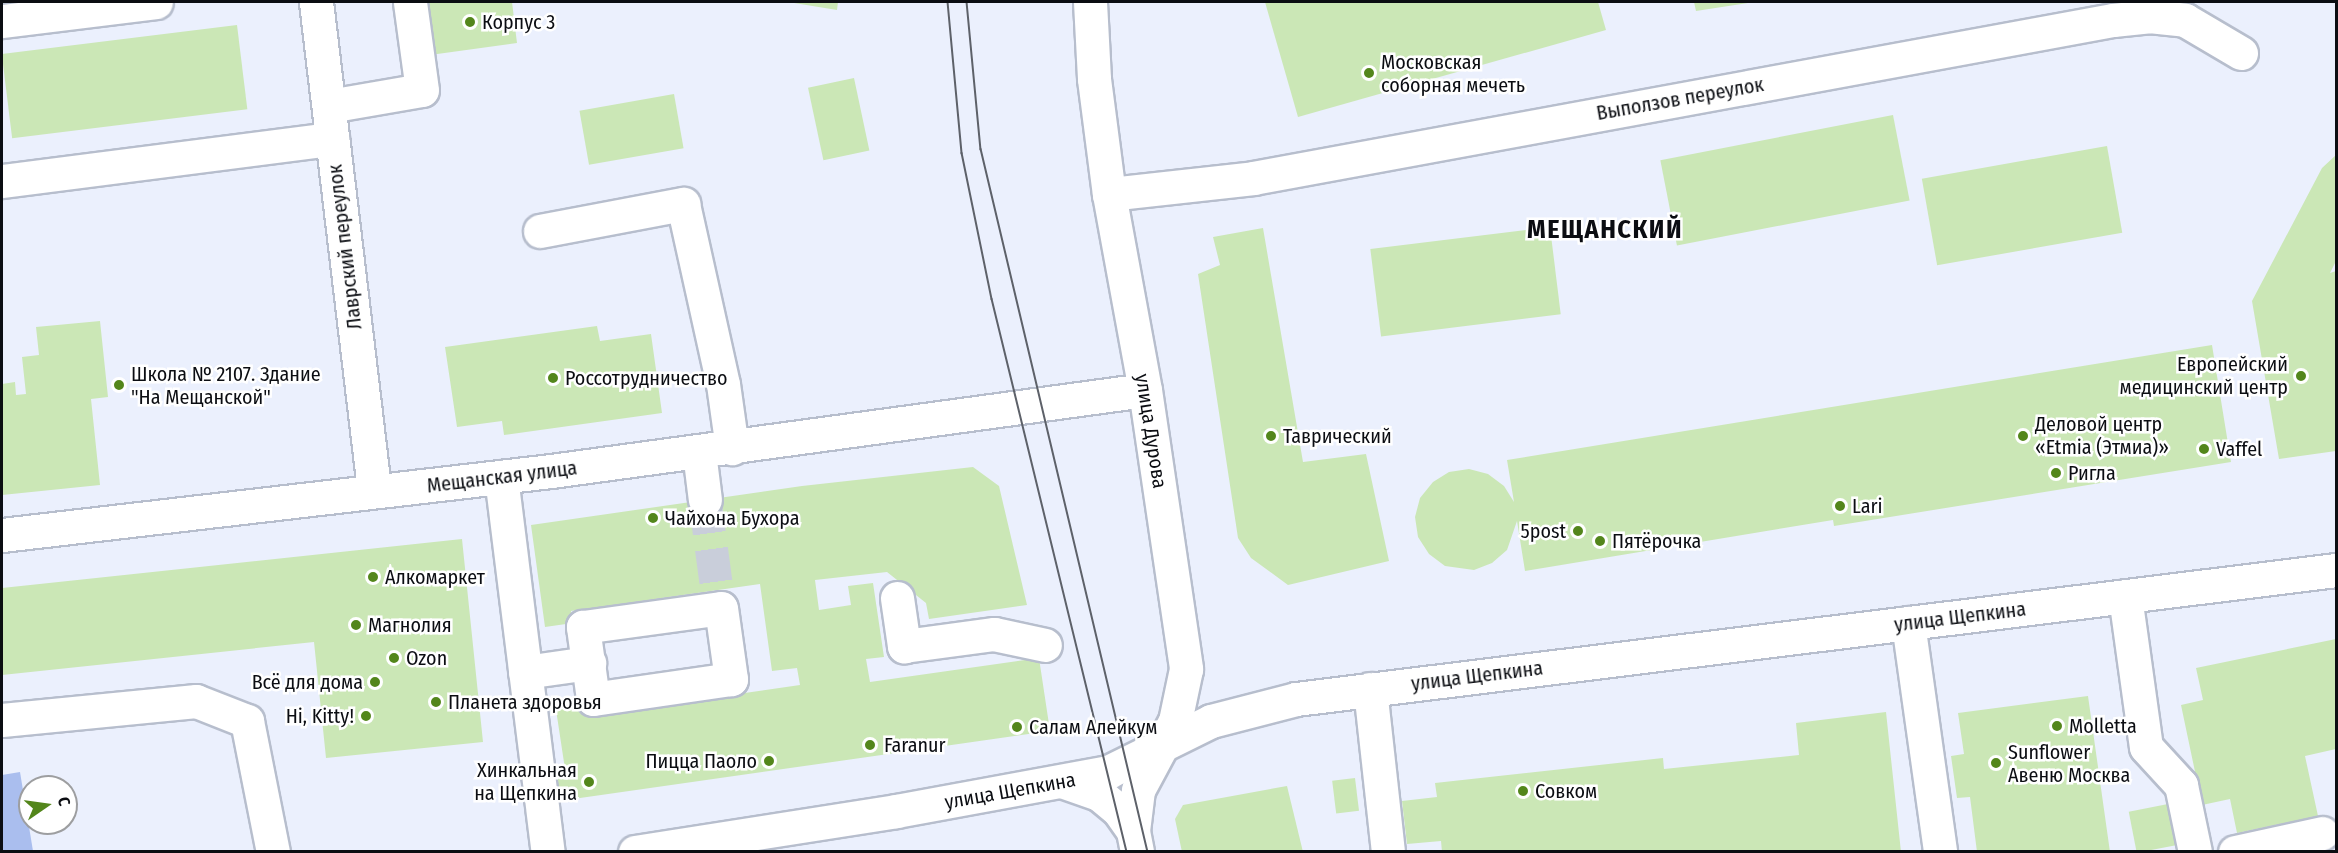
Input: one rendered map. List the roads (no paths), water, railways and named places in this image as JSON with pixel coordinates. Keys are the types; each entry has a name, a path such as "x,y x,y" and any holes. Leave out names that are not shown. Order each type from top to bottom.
{"street":[{"path":"2,21 156,2"},
{"name":"Лаврский переулок","path":"316,2 374,492"},
{"path":"328,106 422,90 410,2"},
{"name":"улица Дурова","path":"1090,2 1094,79 1109,194 1145,390 1186,669 1174,721 1138,790 1135,841"},
{"name":"Выползов переулок","path":"1109,194 1253,178 2113,20 2149,16 2186,20 2241,53"},
{"path":"2,181 332,139"},
{"path":"540,231 683,204 723,384 732,447"},
{"name":"Мещанская улица","path":"2,535 699,452 1002,412 1145,390"},
{"path":"699,452 705,500"},
{"path":"501,477 548,852"},
{"name":"улица Щепкина","path":"635,852 1064,782 1099,774 1157,750 1210,721 1254,707 1370,689 2337,570"},
{"path":"2125,596 2146,747 2181,785 2194,852"},
{"path":"897,598 904,646 994,634 1045,645"},
{"path":"719,599 731,680 593,699 589,663 583,627 719,599"},
{"path":"1908,623 1940,852"},
{"path":"525,672 589,663"},
{"path":"1370,689 1388,852"},
{"path":"2,720 196,701 247,721 273,852"},
{"path":"1064,782 1100,794 1119,811 1135,841"},
{"path":"2235,852 2322,833"}],"tunnel":[{"path":"705,500 717,590"}],"tram line":[{"path":"948,2 962,153 992,299 1127,852"},
{"path":"967,2 981,149 1148,852"}],"place":[{"name":"Корпус 3","path":"470,22"},
{"name":"Московская соборная мечеть","path":"1369,73"},
{"name":"Европейский медицинский центр","path":"2301,376"},
{"name":"Россотрудничество","path":"553,378"},
{"name":"Школа № 2107. Здание \"На Мещанской\"","path":"119,385"},
{"name":"Таврический","path":"1271,436"},
{"name":"Деловой центр «Etmia (Этмиа)»","path":"2023,436"},
{"name":"Vaffel","path":"2204,449"},
{"name":"Ригла","path":"2056,473"},
{"name":"Lari","path":"1840,506"},
{"name":"Чайхона Бухора","path":"653,518"},
{"name":"5post","path":"1578,531"},
{"name":"Пятёрочка","path":"1600,541"},
{"name":"Алкомаркет","path":"373,577"},
{"name":"Магнолия","path":"356,625"},
{"name":"Ozon","path":"394,658"},
{"name":"Всё для дома","path":"375,682"},
{"name":"Планета здоровья","path":"436,702"},
{"name":"Hi, Kitty!","path":"366,716"},
{"name":"Molletta","path":"2057,726"},
{"name":"Салам Алейкум","path":"1017,727"},
{"name":"Faranur","path":"870,745"},
{"name":"Пицца Паоло","path":"769,761"},
{"name":"Sunflower Авеню Москва","path":"1996,763"},
{"name":"Хинкальная на Щепкина","path":"589,782"},
{"name":"Совком","path":"1523,791"}],"district":[{"name":"МЕЩАНСКИЙ","path":"1605,230"}]}
